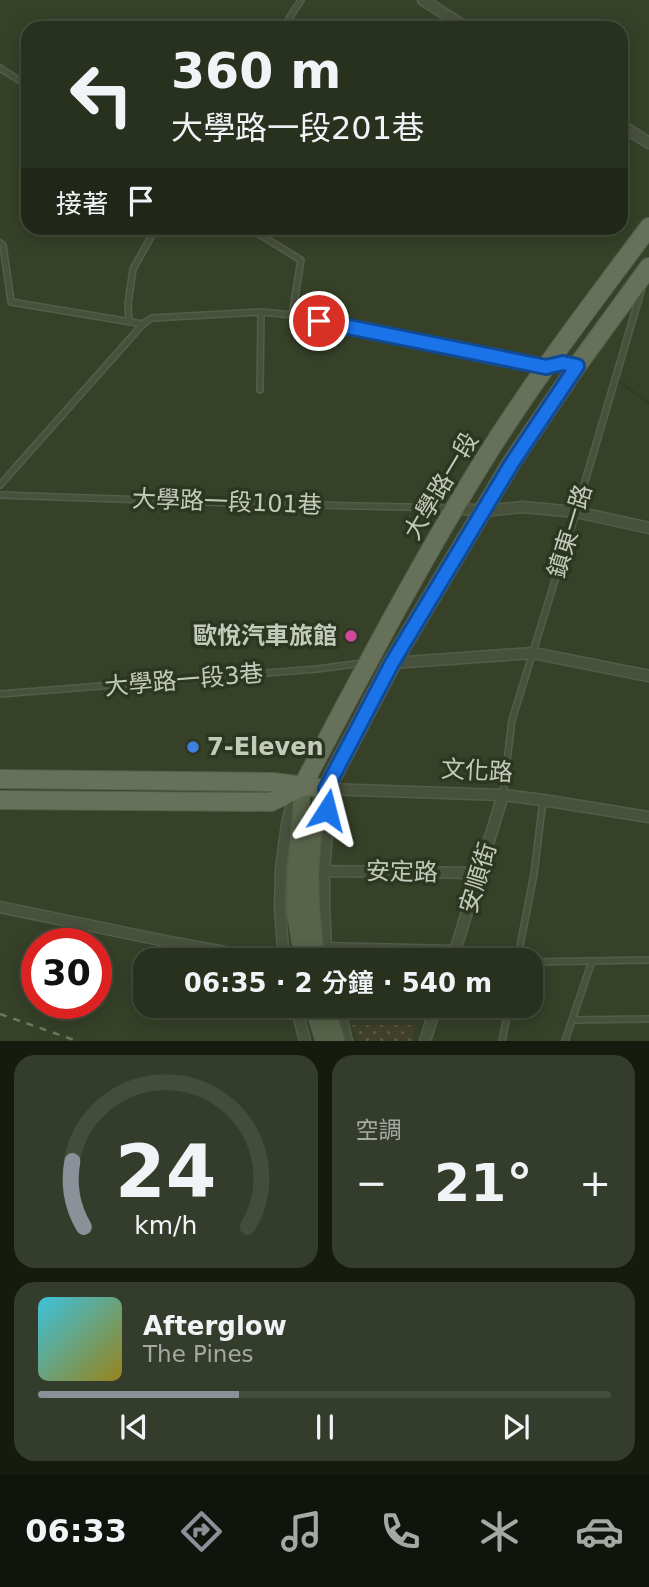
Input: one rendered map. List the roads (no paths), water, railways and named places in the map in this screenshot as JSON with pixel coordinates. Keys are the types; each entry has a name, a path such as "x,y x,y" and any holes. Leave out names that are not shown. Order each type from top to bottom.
{"main road":[{"name":"大學路一段","path":"302,787 368,662 481,464 649,227"},
{"name":"大學路一段","path":"326,789 392,663 512,463 574,366 649,267"},
{"name":"文化路","path":"0,779 273,782 326,789"},
{"path":"0,800 271,802 302,787"}],"street":[{"path":"423,0 456,21"},
{"path":"628,130 649,143"},
{"path":"455,508 483,511 522,507 576,512 649,528"},
{"path":"392,663 533,653 649,676"},
{"path":"302,787 307,823 310,908 315,948"},
{"path":"280,948 281,869 287,824 290,811 302,787"},
{"path":"301,948 295,909 296,870 307,823 326,789"},
{"path":"326,789 326,947"},
{"name":"文化路","path":"326,789 503,795 649,817"},
{"name":"安順街","path":"456,948 503,795"},
{"name":"安定路","path":"324,871 479,873"},
{"path":"0,906 206,948"},
{"path":"322,948 340,948"},
{"path":"299,1018 305,1041"},
{"path":"317,1018 324,1041"},
{"path":"330,1018 337,1041"},
{"path":"342,1018 347,1041"},
{"path":"425,1041 432,1018"}],"lane":[{"path":"288,21 301,0"},
{"path":"0,68 21,82"},
{"path":"129,321 132,269 152,235"},
{"path":"260,235 301,261 292,315"},
{"path":"0,243 3,245 11,302 143,324"},
{"name":"鎮東一路","path":"503,795 512,720 649,267"},
{"path":"0,485 143,324 152,318 261,312 292,315 550,366"},
{"path":"260,390 261,312"},
{"name":"大學路一段101巷","path":"0,495 263,505 455,508"},
{"name":"大學路一段3巷","path":"0,694 317,669 368,662"},
{"path":"520,948 534,874 543,800"},
{"path":"543,962 649,960"},
{"path":"565,1041 592,961"},
{"path":"502,1041 506,1018"},
{"path":"572,1020 649,1019"}],"waterway":[{"path":"619,381 649,403"}],"railway":[{"path":"0,1014 77,1041"}],"place":[{"name":"歐悅汽車旅館","path":"351,636"},
{"name":"7-Eleven","path":"193,747"}]}
